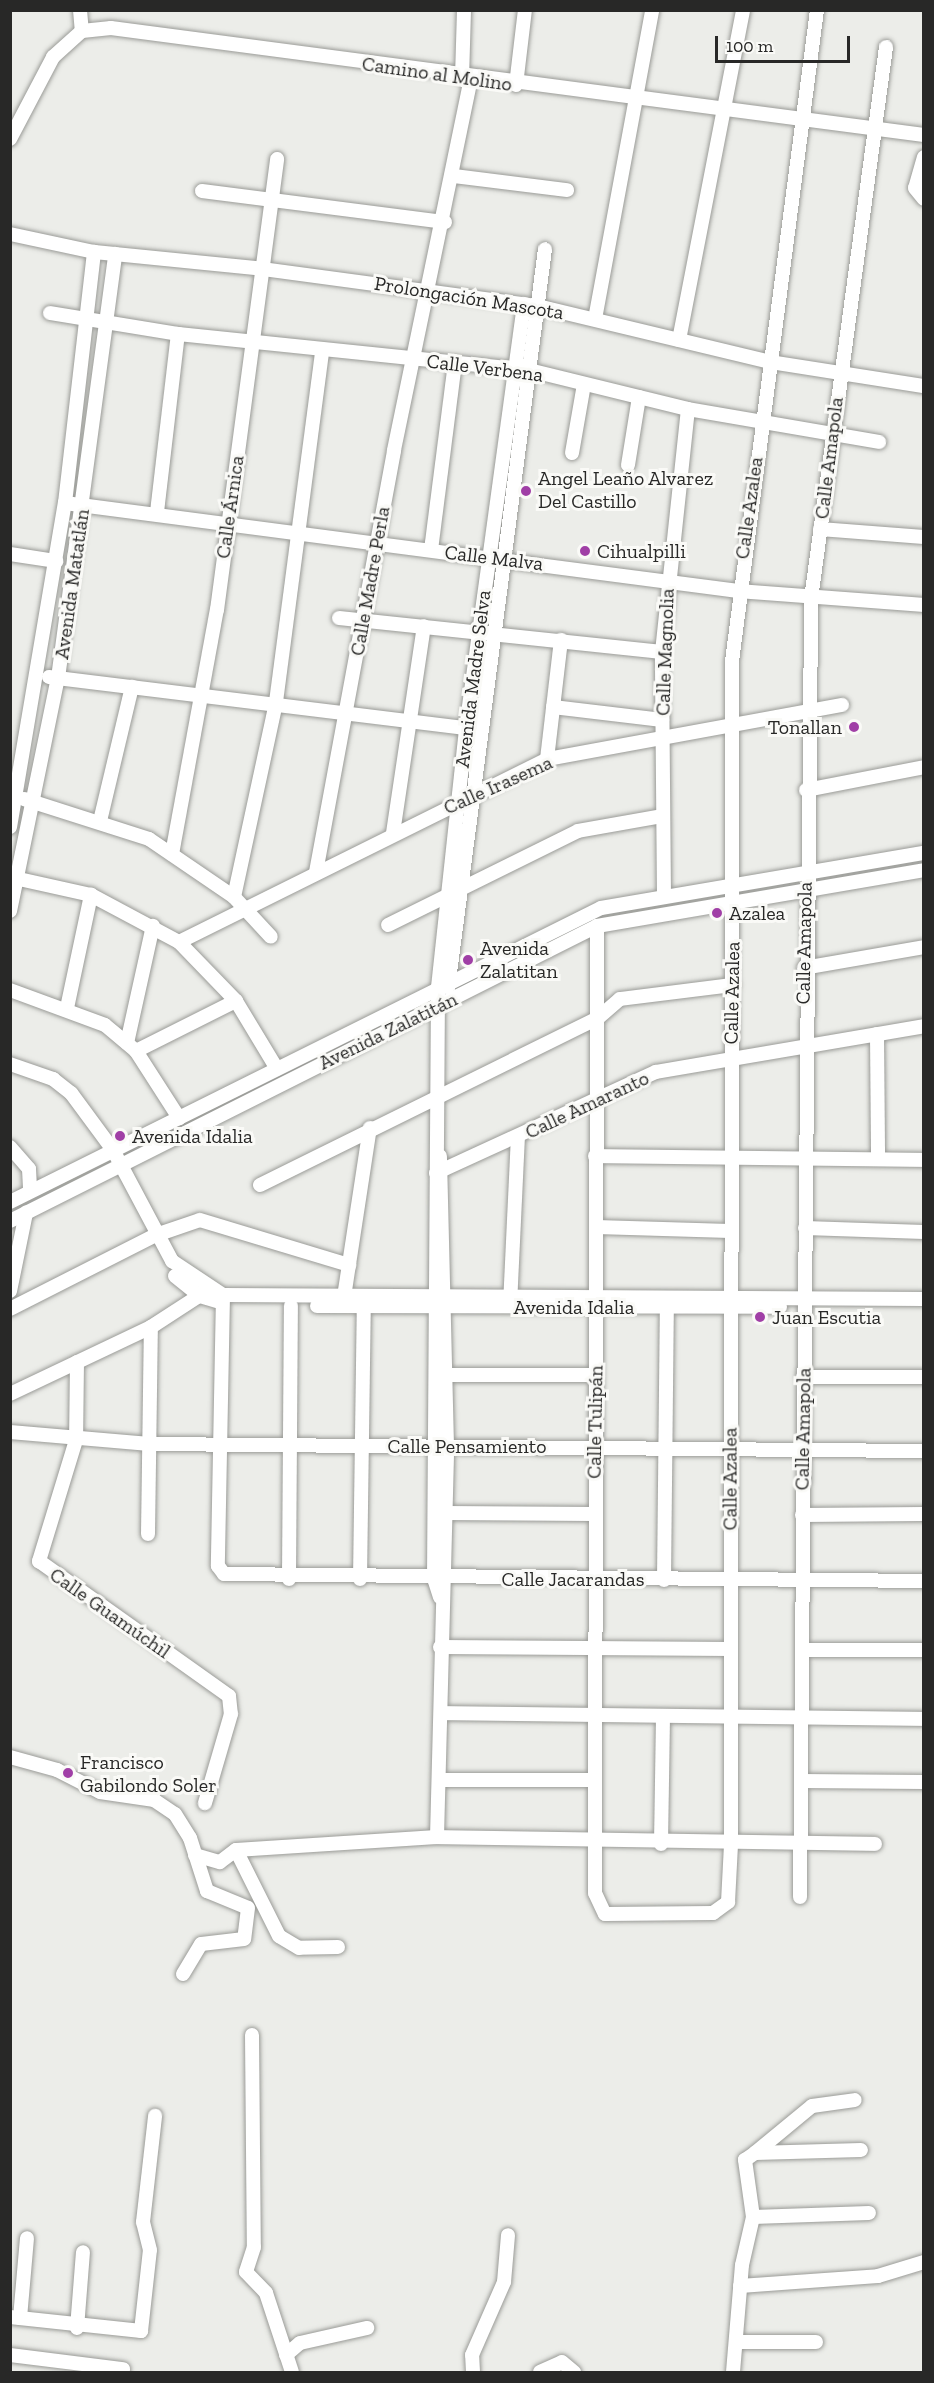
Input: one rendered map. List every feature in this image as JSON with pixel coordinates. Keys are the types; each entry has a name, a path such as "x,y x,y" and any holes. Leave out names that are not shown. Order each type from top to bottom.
{"street":[{"path":"10,139 53,57 82,31 80,10"},
{"name":"Calle Madre Perla","path":"316,872 348,710 376,543 454,176 466,79 464,10"},
{"path":"516,85 525,10"},
{"path":"595,319 633,101 652,10"},
{"path":"679,340 743,10"},
{"name":"Calle Azalea","path":"724,1909 731,1845 730,1158 734,728 738,591 816,10"},
{"name":"Camino al Molino","path":"82,31 143,30 466,79 633,101 803,117 924,135"},
{"name":"Calle Amapola","path":"800,1897 805,1302 803,1048 811,599 886,47"},
{"path":"920,197 924,157"},
{"name":"Calle Árnica","path":"172,854 204,693 277,159"},
{"path":"454,176 567,190"},
{"path":"202,191 445,222"},
{"name":"Prolongación Mascota","path":"10,234 94,252 263,269 531,305 770,362 924,386"},
{"name":"Avenida Madre Selva","path":"439,1579 445,1513 442,1445 439,1172 443,984 453,892 458,802 473,729 531,305 545,249"},
{"name":"Avenida Matatlán","path":"10,826 13,797 38,676 65,503 94,252"},
{"name":"Avenida Matatlán","path":"10,911 14,878 58,678 84,505 115,254"},
{"name":"Calle Verbena","path":"50,313 177,334 322,351 522,370 688,410 760,424 879,442"},
{"path":"157,512 177,334"},
{"path":"234,897 276,702 322,351"},
{"path":"431,550 455,363"},
{"path":"572,453 584,384"},
{"path":"628,465 639,397"},
{"name":"Calle Magnolia","path":"664,897 662,652 667,582 688,410"},
{"name":"Calle Malva","path":"65,503 157,512 298,534 496,556 738,591 811,599 924,605"},
{"path":"820,529 924,537"},
{"path":"10,554 56,561"},
{"path":"339,618 486,631 662,652"},
{"path":"393,833 424,626"},
{"path":"547,759 561,640"},
{"path":"38,676 348,710 473,729"},
{"path":"100,821 132,687"},
{"name":"Calle Irasema","path":"179,942 393,833 547,759 662,737 734,728 842,705"},
{"path":"553,707 662,720"},
{"name":"Avenida Madre Selva","path":"453,892 471,795 473,729"},
{"path":"806,790 924,767"},
{"path":"13,797 100,821 172,854 234,897 271,937"},
{"path":"388,925 578,831 662,816"},
{"name":"Avenida Zalatitán","path":"10,1221 179,1118 585,915 664,897 924,853"},
{"name":"Avenida Zalatitán","path":"10,1202 30,1191 112,1158 442,1010 597,926 733,900 805,891 924,870"},
{"path":"14,878 91,895 153,926 179,942 236,1001 276,1069"},
{"path":"67,1008 91,895"},
{"path":"132,1047 153,926"},
{"name":"Calle Tulipán","path":"597,926 598,1018 595,1103 597,1302 592,1842 595,1893 605,1914 724,1909"},
{"path":"804,968 924,947"},
{"path":"597,995 620,999 733,985"},
{"path":"10,990 67,1008 105,1025 132,1047 179,1118"},
{"path":"260,1185 370,1128 598,1018 620,999"},
{"path":"132,1047 236,1001"},
{"name":"Calle Amaranto","path":"439,1172 595,1103 656,1072 732,1061 924,1026"},
{"path":"877,1034 878,1159"},
{"path":"10,1064 53,1079 71,1093 112,1158"},
{"path":"344,1297 370,1128"},
{"path":"510,1302 518,1138"},
{"path":"10,1147 29,1169 30,1191"},
{"path":"595,1156 924,1160"},
{"name":"Avenida Idalia","path":"112,1158 164,1265 205,1293 223,1299 291,1306 364,1302 805,1302 924,1299"},
{"path":"10,1291 26,1213"},
{"path":"10,1309 152,1237 200,1220 349,1265"},
{"path":"596,1227 730,1231"},
{"path":"805,1228 924,1232"},
{"path":"10,1394 151,1327 205,1293"},
{"name":"Avenida Idalia","path":"223,1299 344,1297 364,1302"},
{"path":"218,1444 223,1299"},
{"path":"360,1579 364,1302"},
{"name":"Avenida Madre Selva","path":"437,1837 441,1713 439,1579 445,1375 440,1302"},
{"name":"Avenida Idalia","path":"597,1302 667,1308 731,1302"},
{"name":"Avenida Idalia","path":"805,1302 924,1307"},
{"path":"289,1578 291,1306"},
{"path":"664,1580 667,1308"},
{"path":"148,1534 151,1327"},
{"name":"Calle Guamúchil","path":"77,1362 76,1440 39,1561 230,1696 231,1714 205,1803"},
{"path":"445,1375 596,1375"},
{"path":"803,1377 924,1377"},
{"name":"Calle Pensamiento","path":"10,1432 76,1440 149,1444 666,1446 802,1451 924,1451"},
{"name":"Calle Jacarandas","path":"218,1444 218,1566 224,1574 360,1579 924,1581"},
{"path":"445,1513 594,1514"},
{"path":"802,1515 924,1514"},
{"path":"440,1647 593,1650 730,1649"},
{"path":"802,1650 924,1650"},
{"path":"441,1713 593,1718 924,1719"},
{"path":"661,1844 663,1718"},
{"path":"10,1757 57,1770 100,1792 154,1800 183,1825 211,1895 245,1903 246,1933 238,1941 201,1944 183,1974"},
{"path":"439,1780 593,1780"},
{"path":"801,1781 924,1782"},
{"path":"195,1855 220,1862 236,1850 437,1837 661,1844 875,1844"},
{"path":"236,1850 279,1936 299,1948 338,1947"},
{"path":"252,2035 254,2247 246,2272 266,2293 292,2373"},
{"path":"734,2373 740,2286 753,2217 744,2165 752,2154 812,2106 855,2100"},
{"path":"27,2238 15,2318 77,2328 141,2331 150,2250 143,2222 155,2116"},
{"path":"752,2154 861,2150"},
{"path":"753,2217 869,2213"},
{"path":"473,2373 472,2355 504,2282 508,2235"},
{"path":"77,2328 83,2252"},
{"path":"740,2286 878,2276 924,2262"},
{"path":"286,2355 300,2343 367,2328"},
{"path":"736,2342 816,2342"},
{"path":"10,2355 123,2368"},
{"path":"540,2373 562,2362 574,2373"}],"place":[{"name":"Angel Leaño Alvarez Del Castillo","path":"526,491"},
{"name":"Cihualpilli","path":"585,551"},
{"name":"Tonallan","path":"854,727"},
{"name":"Azalea","path":"717,913"},
{"name":"Avenida Zalatitan","path":"468,960"},
{"name":"Avenida Idalia","path":"120,1136"},
{"name":"Juan Escutia","path":"760,1317"},
{"name":"Francisco Gabilondo Soler","path":"68,1773"}]}
